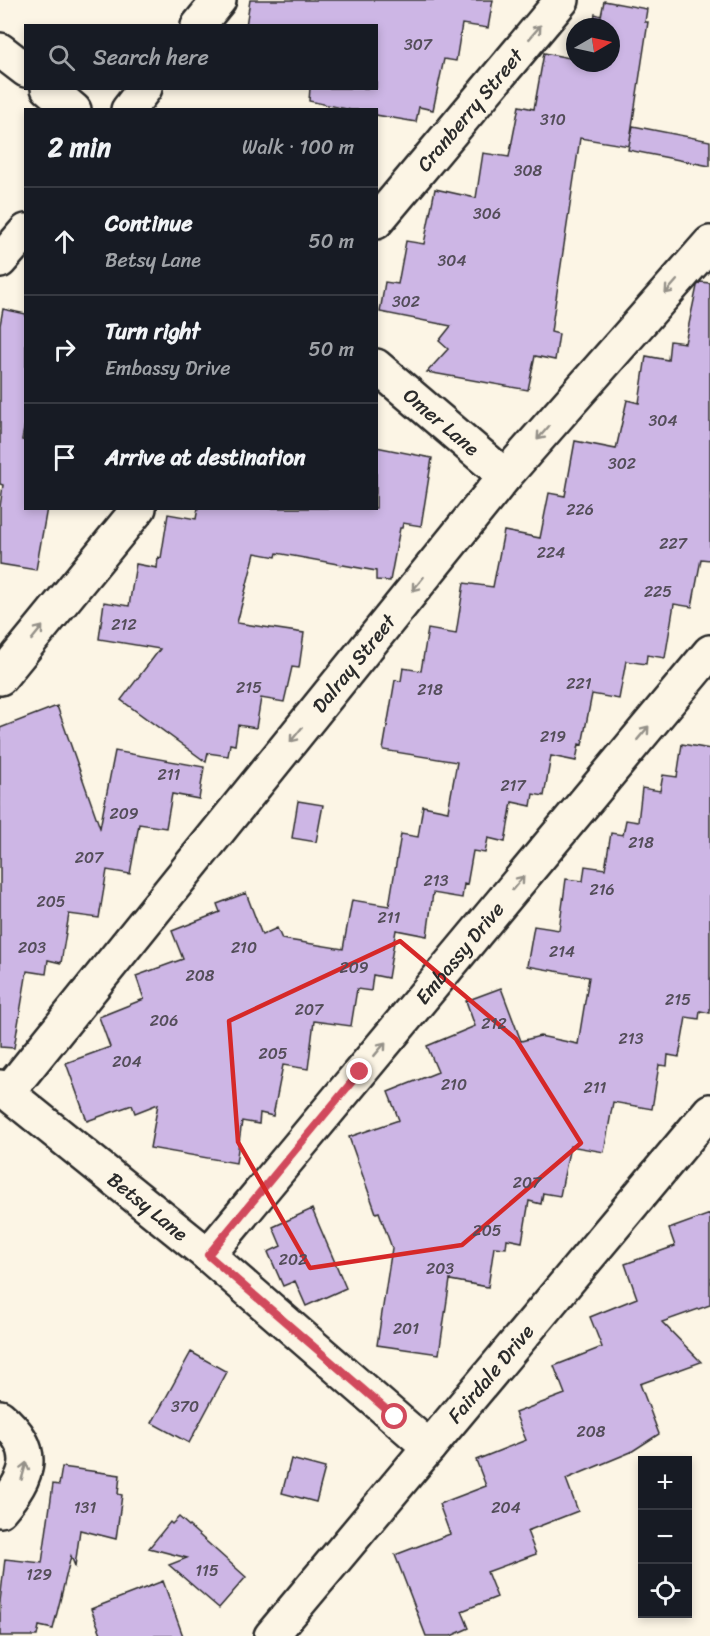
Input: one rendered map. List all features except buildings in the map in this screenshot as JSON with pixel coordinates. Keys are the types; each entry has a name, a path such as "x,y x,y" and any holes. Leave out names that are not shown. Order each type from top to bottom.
{"street":[{"path":"200,24 219,0"},
{"name":"Cranberry Street","path":"378,220 562,0"},
{"path":"0,50 24,68"},
{"path":"50,90 72,108"},
{"path":"130,108 143,90"},
{"path":"0,261 24,233"},
{"name":"Dalray Street","path":"3,1090 505,476 710,243"},
{"name":"Omer Lane","path":"378,368 505,476"},
{"path":"0,678 138,510"},
{"name":"Embassy Drive","path":"208,1255 710,652"},
{"name":"Betsy Lane","path":"3,1090 208,1255 429,1447"},
{"name":"Fairdale Drive","path":"271,1636 710,1111"},
{"path":"0,1510 23,1478 27,1456 24,1445 7,1423"}],"highlighted area":[{"path":"400,941 516,1039 581,1143 462,1245 310,1268 238,1142 229,1021"}],"route":[{"path":"360,1072 208,1255 395,1417"}]}
